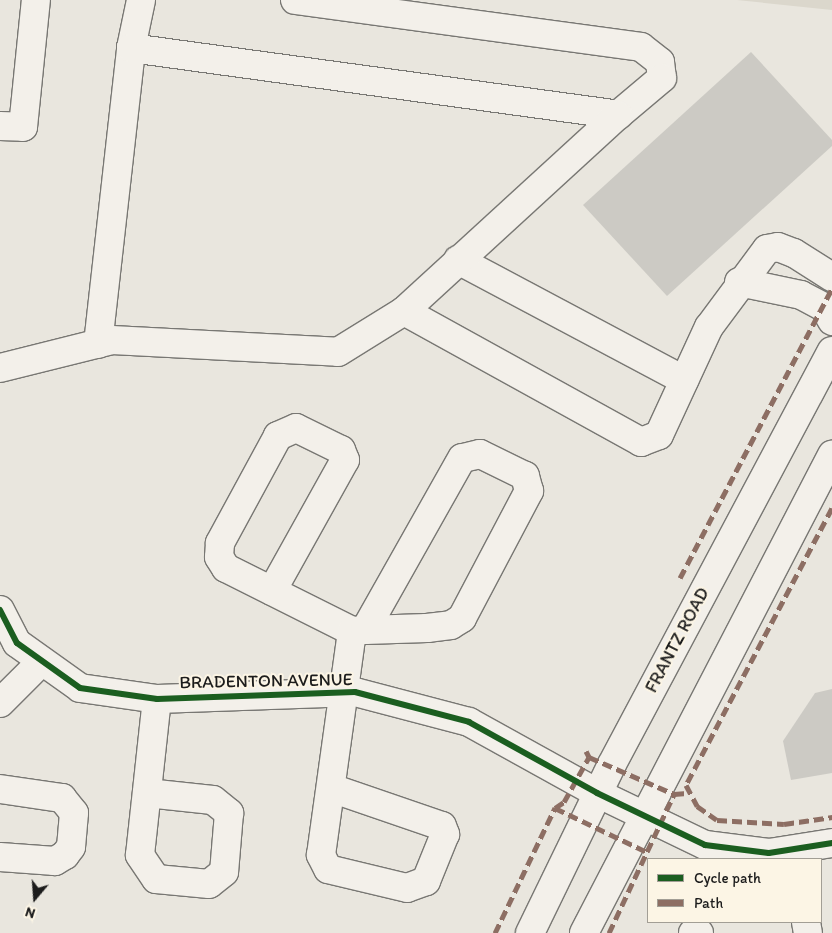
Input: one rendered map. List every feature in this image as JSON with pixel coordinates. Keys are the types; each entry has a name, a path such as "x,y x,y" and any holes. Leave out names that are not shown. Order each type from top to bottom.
{"main road":[{"path":"0,126 23,127 36,0"},
{"path":"98,344 131,48 141,0"},
{"path":"0,368 112,340 338,352 404,310 618,115 662,78 660,62 641,47 295,0"},
{"path":"131,48 618,115"},
{"path":"404,310 641,442 659,435 709,327 738,282 767,250 778,247 832,277"},
{"path":"458,260 684,380"},
{"path":"738,282 802,295 824,307 832,321"},
{"name":"FRANTZ ROAD","path":"530,933 597,793 832,351"},
{"path":"272,591 345,460 341,450 296,428 278,436 220,543 219,557 226,568 272,591 358,630 451,625 462,618 529,491 525,476 480,454 462,458 358,630 346,692 320,855 323,864 407,888 426,881 445,834 442,826 331,788"},
{"path":"584,933 641,816 832,455"},
{"name":"BRADENTON AVENUE","path":"0,610 17,643 80,688 157,699 346,692 470,722 641,816 722,850 796,855 832,843"},
{"path":"0,703 42,661"},
{"path":"147,793 157,699"},
{"path":"0,789 62,798 74,813 71,847 66,855 55,861 0,857"},
{"path":"693,933 699,933"}],"shaded area":[{"path":"737,0 832,0 832,10"}],"building":[{"path":"751,52 832,140 832,146 667,296 583,205"},
{"path":"832,689 832,773 791,780 783,741 815,693"}],"marked path":[{"path":"680,578 832,289"},
{"path":"832,508 686,785 697,806 717,820 784,824 832,817"},
{"path":"586,751 589,757 674,794 687,793"},
{"path":"495,933 555,808 564,802 589,757"},
{"path":"609,933 674,794"},
{"path":"555,808 647,852"}],"cycle path":[{"path":"0,610 17,643 80,688 157,699 355,692 469,722 597,793 705,845 769,853 832,843"}]}
